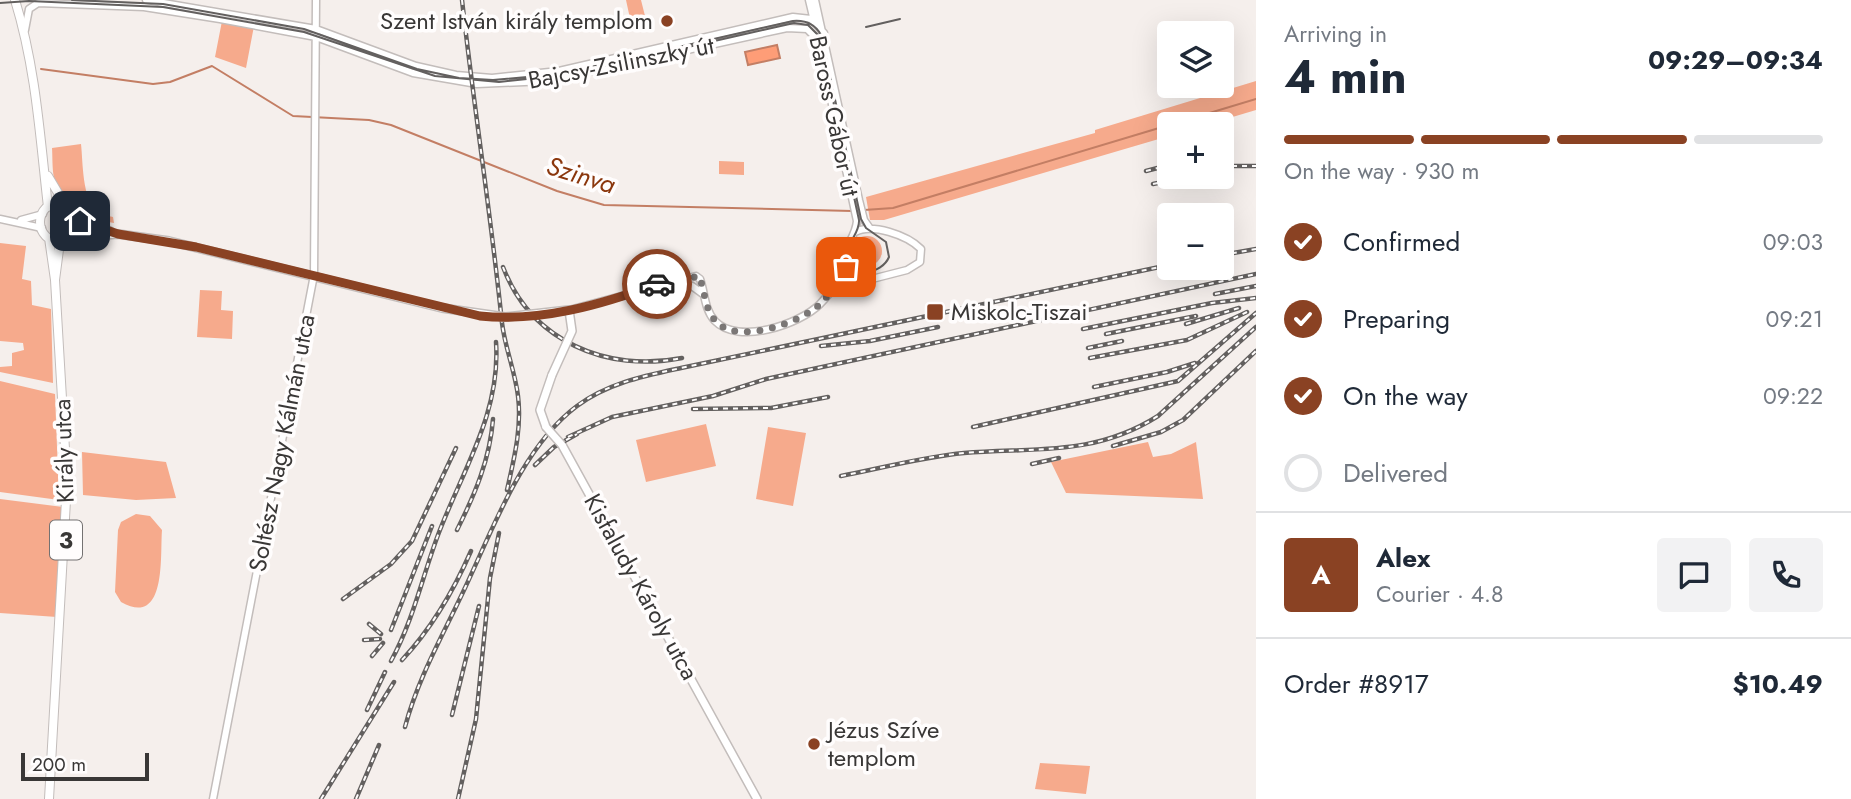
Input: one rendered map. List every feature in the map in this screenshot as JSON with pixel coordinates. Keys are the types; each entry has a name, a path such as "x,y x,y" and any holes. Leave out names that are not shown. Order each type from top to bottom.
{"main road":[{"path":"15,0 24,30 46,170 42,228"},
{"path":"46,170 64,203 75,209 80,221 74,236"},
{"path":"45,210 64,203"},
{"path":"80,221 118,234"},
{"name":"3","path":"42,228 48,238"},
{"path":"48,238 60,242 74,236 118,234 169,241 442,308 505,317 569,310"},
{"name":"Király utca","path":"48,238 55,280 68,483 49,799"},
{"name":"Király utca","path":"55,280 60,242"},
{"name":"Kisfaludy Károly utca","path":"569,310 572,331 540,410 546,427 562,446 757,799"}],"street":[{"name":"Bajcsy-Zsilinszky út","path":"146,0 316,29 430,70 468,76 507,77 559,71 793,17 811,17"},
{"name":"Soltész Nagy Kálmán utca","path":"213,799 314,275 316,0"},
{"path":"793,17 802,10 808,0"},
{"name":"Baross Gábor út","path":"808,0 861,220 869,227"},
{"path":"815,0 811,17 824,33"},
{"name":"Baross Gábor út","path":"815,0 824,33 856,201"},
{"name":"Bajcsy-Zsilinszky út","path":"24,30 29,9 43,3 163,9 316,37 427,76 465,83 514,84 581,74 787,28 811,17"},
{"path":"787,28 807,29 818,40"},
{"path":"19,221 45,210"},
{"path":"0,219 42,228"},
{"name":"Baross Gábor út","path":"832,290 845,262 846,244 861,220"},
{"path":"569,310 635,293 659,283 699,276 710,314 719,325 746,334 812,310 832,290 915,267 922,255 921,249 913,243 869,227 855,232"},
{"path":"845,262 852,277 864,281"},
{"path":"635,293 692,286 704,296"}],"shaded area":[{"path":"626,0 641,0 646,20 631,23"},
{"path":"222,21 254,26 246,68 215,57"},
{"path":"777,45 780,58 748,65 745,52"},
{"path":"1256,81 1256,110 1234,117 1234,112 1157,112 1157,140 884,220 870,220 866,197 1095,133 1095,130 1200,98 1234,98 1234,88"},
{"path":"81,144 88,198 97,212 113,217 114,223 86,218 80,208 57,187 52,148"},
{"path":"719,161 744,162 744,175 719,174"},
{"path":"867,236 878,240 882,251 878,262 867,266 856,262 852,251 856,240"},
{"path":"0,243 26,246 22,279 31,281 32,305 51,309 53,383 0,372 0,367 12,366 12,353 24,350 23,343 0,341"},
{"path":"200,290 222,291 221,310 233,311 232,339 197,337"},
{"path":"0,381 55,394 59,500 0,492"},
{"path":"706,424 716,466 646,482 636,440"},
{"path":"768,427 806,433 793,506 756,499"},
{"path":"1148,442 1153,457 1171,454 1196,442 1203,499 1066,493 1051,462"},
{"path":"82,452 166,462 176,498 136,500 83,495"},
{"path":"0,499 63,507 57,617 0,613"},
{"path":"136,514 150,516 162,530 158,586 147,605 136,607 121,602 115,592 118,530 121,522"},
{"path":"1040,763 1090,766 1086,794 1035,789"}],"waterway":[{"name":"Szinva","path":"41,69 153,84 170,82 212,66 293,116 369,120 391,125 557,191 604,205 852,211"},
{"name":"Szinva","path":"1213,112 1256,99"},
{"name":"Szinva","path":"864,210 893,208 1157,129"}],"tram line":[{"path":"0,3 29,1 163,7 304,32 435,76 499,82 565,75 794,23 808,25 819,36 859,220 848,251 850,264 855,269 867,272 880,267 889,257 886,242 866,228 861,219 821,35 813,25 806,22 793,21 560,74 493,80 459,78 417,69 304,29 163,4 72,0"},
{"path":"866,27 900,19"}],"railway":[{"path":"462,0 502,323 518,396 518,432 507,490"},
{"path":"1234,166 1256,166"},
{"path":"1146,171 1157,168"},
{"path":"1153,184 1157,183"},
{"path":"1234,253 1256,249"},
{"path":"503,267 516,293 532,315 575,346 626,361 682,358"},
{"path":"405,727 424,674 511,490 540,443 558,423 589,398 627,381 654,374 1157,268"},
{"path":"568,437 612,417 713,396 766,379 1256,274"},
{"path":"1215,294 1256,286"},
{"path":"1083,329 1212,303 1256,298"},
{"path":"1186,324 1239,308"},
{"path":"1090,358 1187,340 1247,312"},
{"path":"973,427 1178,381 1256,313"},
{"path":"1106,334 1196,316"},
{"path":"821,346 870,341 938,327"},
{"path":"841,476 949,455 1063,448 1110,438 1158,416 1256,327"},
{"path":"1088,348 1122,341"},
{"path":"391,661 486,417 496,368 496,342"},
{"path":"1113,446 1161,432 1183,420 1256,351"},
{"path":"1094,387 1167,372 1195,363"},
{"path":"693,409 771,408 828,397"},
{"path":"457,530 481,476 493,419"},
{"path":"535,465 554,447 577,434"},
{"path":"343,599 391,564 412,541 456,448"},
{"path":"1032,464 1059,458"},
{"path":"391,630 432,526"},
{"path":"458,799 476,719 490,578 499,533"},
{"path":"402,660 441,608 471,551"},
{"path":"452,715 479,606"},
{"path":"369,624 381,634"},
{"path":"364,640 380,639"},
{"path":"372,656 383,643"},
{"path":"367,710 385,672"},
{"path":"321,799 394,682"},
{"path":"356,799 379,745"}],"way so far":[{"path":"657,284 699,276 713,319 730,331 746,334 812,310 832,290 842,275 845,262 846,267"}],"place":[{"name":"Szent István király templom","path":"667,21"},
{"name":"Miskolc-Tiszai","path":"935,312"},
{"name":"Jézus Szíve templom","path":"814,744"}],"route":[{"path":"80,221 118,234 196,247 257,264 295,270 459,313 480,316 529,317 553,313 635,293 657,284"}]}
